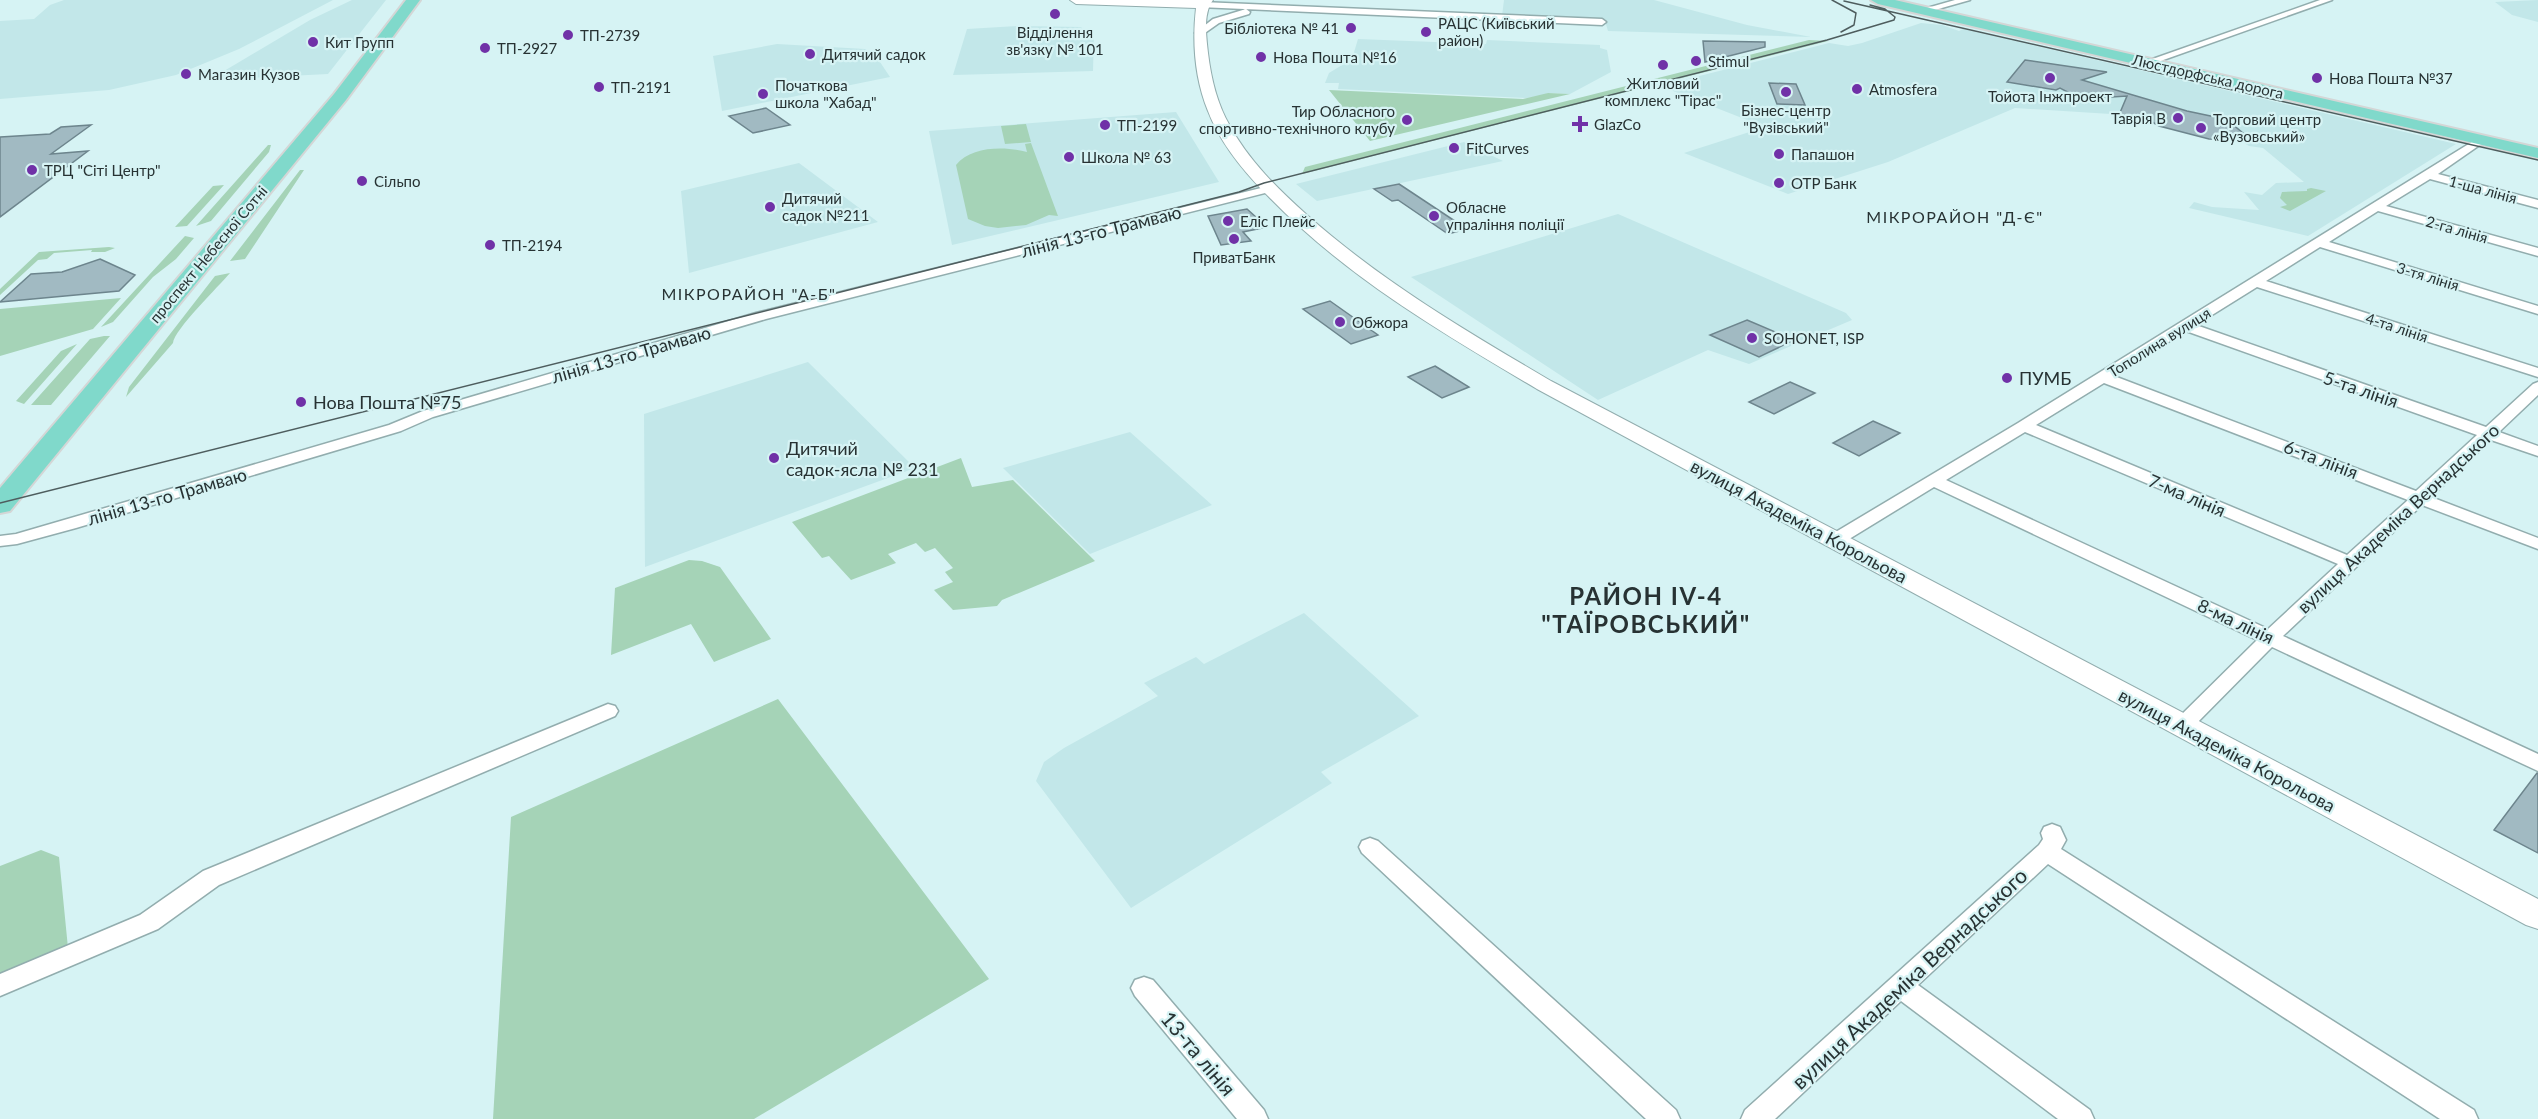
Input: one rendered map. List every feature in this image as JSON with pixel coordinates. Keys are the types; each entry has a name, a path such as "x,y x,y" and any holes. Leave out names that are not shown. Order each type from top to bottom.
{"main road":[{"path":"412,2 429,0"},
{"path":"1076,0 1204,2"},
{"name":"Люстдорфська дорога","path":"1878,0 2538,153"},
{"name":"проспект Небесної Сотні","path":"0,505 340,97 412,2"},
{"path":"1133,2 1175,18"},
{"name":"вулиця Академіка Корольова","path":"1204,2 1195,30 1207,87 1216,114 1232,142 1269,189 1316,233 1362,270 1452,332 1544,385 2538,915"}],"street":[{"path":"1924,10 1966,0"},
{"path":"2150,62 2328,0"},
{"path":"1204,2 1269,8 1602,22"},
{"path":"1195,30 1230,16 1269,8"},
{"name":"Тополина вулиця","path":"1835,540 2024,426 2429,175 2481,140"},
{"name":"1-ша лінія","path":"2429,175 2538,204"},
{"name":"лінія 13-го Трамваю","path":"0,541 38,533 338,445 395,428 428,414 761,316 1269,189"},
{"name":"2-га лінія","path":"2377,207 2538,252"},
{"name":"3-тя лінія","path":"2319,243 2538,310"},
{"name":"4-та лінія","path":"2256,282 2538,373"},
{"name":"5-та лінія","path":"2184,326 2538,451"},
{"name":"6-та лінія","path":"2103,376 2538,544"},
{"name":"вулиця Академіка Вернадського","path":"2182,726 2271,637 2538,387"},
{"name":"7-ма лінія","path":"2024,426 2350,563"},
{"name":"8-ма лінія","path":"1934,481 2538,763"},
{"path":"0,985 149,922 211,878 608,711"},
{"name":"вулиця Академіка Вернадського","path":"1755,1119 1900,986 2050,842 2464,1119"},
{"path":"1370,847 1666,1119"},
{"path":"1900,986 2080,1119"},
{"name":"13-та лінія","path":"1144,988 1254,1119"}],"shaded area":[{"path":"64,0 333,0 239,49 176,75 109,90 0,99 0,21 34,19 50,5"},
{"path":"352,0 386,0 328,74 209,80 310,20"},
{"path":"1504,0 1654,0 1747,25 1811,37 1608,31 1605,21 1502,16"},
{"path":"2538,0 2538,22 2512,15 2495,2"},
{"path":"1921,23 1942,25 1959,31 1963,29 2456,144 2308,236 2189,208 2194,202 2212,207 2259,210 2244,192 2262,195 2276,183 2304,182 2263,148 2249,146 2241,141 2209,139 2159,126 2142,116 2015,108 1888,162 1788,194 1684,153 1765,127 1668,89 1664,85 1829,43 1848,46 1862,43"},
{"path":"1017,26 1080,27 1094,33 1093,71 953,75 967,29"},
{"path":"1358,39 1486,44 1487,40 1600,45 1600,48 1607,50 1611,72 1570,94 1548,93 1540,97 1526,98 1338,89 1339,83 1325,83 1329,73 1352,59"},
{"name":"Початкова школа \"Хабад\"","path":"777,44 865,49 876,56 890,77 722,111 713,56"},
{"name":"Школа № 63","path":"1176,112 1219,182 952,245 929,131"},
{"path":"1464,142 1503,161 1317,201 1296,184"},
{"name":"Дитячий садок №211","path":"799,163 878,222 689,273 681,191"},
{"path":"1618,214 1846,313 1852,320 1749,364 1708,350 1598,400 1411,277"},
{"name":"Дитячий садок-ясла № 231","path":"808,362 915,468 645,567 644,414"},
{"path":"1130,432 1212,505 1090,554 1003,468"},
{"path":"1304,613 1419,716 1321,772 1332,783 1131,908 1036,781 1044,762 1064,748 1158,696 1144,683 1196,657 1204,664"}],"green space":[{"path":"1809,40 1828,41 1302,174 1305,167"},
{"name":"Тир Обласного спортивно-технічного клубу","path":"1329,90 1523,99 1548,93 1570,94 1370,141"},
{"path":"1026,124 1031,142 1005,144 1001,126"},
{"path":"1031,143 1058,216 1049,215 1026,225 998,228 985,226 968,219 956,165 970,154 989,149 1027,152 1025,144"},
{"path":"268,145 271,145 269,152 211,221 196,226"},
{"path":"300,170 304,170 245,259 230,261"},
{"path":"224,185 187,226 175,227 213,186"},
{"path":"2311,188 2326,191 2290,211 2280,207 2287,205 2280,198 2282,192 2307,191"},
{"path":"185,236 194,238 176,259 153,277 113,322 101,327"},
{"path":"115,248 105,252 91,252 92,250 54,253 47,259 38,260 0,295 0,289 39,252"},
{"path":"230,273 181,328 173,343 126,397 129,387 215,276"},
{"path":"121,298 93,329 0,356 0,309"},
{"path":"110,336 51,405 31,405 90,339"},
{"path":"77,344 24,404 16,401 61,351"},
{"path":"961,458 972,487 1013,480 1095,561 1002,600 997,606 953,610 934,590 953,582 945,572 953,568 935,548 925,552 916,543 888,554 896,563 851,580 829,556 822,558 792,522"},
{"path":"689,560 702,561 720,567 771,639 714,662 691,624 611,655 615,588"},
{"path":"778,699 989,979 754,1119 493,1119 511,817"},
{"path":"41,850 59,857 68,948 0,977 0,866"}],"building":[{"path":"1703,41 1765,42 1765,47 1705,62"},
{"path":"2025,60 2107,72 2082,80 2187,111 2220,118 2231,123 2251,140 2209,139 2159,126 2142,116 2119,115 2127,96 2081,99 2060,88 2056,90 2007,82"},
{"name":"Бізнес-центр \"Вузівський\"","path":"1769,83 1796,84 1805,105 1777,104"},
{"path":"766,108 790,125 753,133 729,116"},
{"name":"ТРЦ \"Сіті Центр\"","path":"91,125 51,154 88,151 0,217 0,137 50,134 61,127"},
{"name":"Обласне упраління поліції","path":"1399,184 1467,229 1448,234 1398,200 1392,201 1374,189"},
{"path":"1247,209 1267,227 1243,232 1251,241 1221,245 1208,216"},
{"path":"100,259 135,275 119,291 0,302 31,274 62,272"},
{"name":"Обжора","path":"1330,301 1378,335 1351,344 1303,309"},
{"name":"SOHONET, ISP","path":"1747,320 1794,340 1759,357 1710,335"},
{"path":"1435,366 1469,387 1442,398 1408,377"},
{"path":"1790,382 1815,393 1774,414 1749,402"},
{"path":"1873,421 1900,433 1859,456 1833,443"},
{"path":"2538,773 2538,853 2494,830"}],"tram line":[{"path":"1832,0 1856,13 1854,25 1841,32"},
{"path":"1844,1 1887,11"},
{"path":"1870,5 1887,11"},
{"path":"0,503 1239,192 1264,183 1827,40 1894,20 1895,17 1887,11"},
{"path":"1887,11 2538,160"}],"place":[{"name":"Відділення зв'язку № 101","path":"1055,14"},
{"name":"Бібліотека № 41","path":"1351,28"},
{"name":"РАЦС (Київський район)","path":"1426,32"},
{"name":"ТП-2739","path":"568,35"},
{"name":"Кит Групп","path":"313,42"},
{"name":"ТП-2927","path":"485,48"},
{"name":"Дитячий садок","path":"810,54"},
{"name":"Нова Пошта №16","path":"1261,57"},
{"name":"Stimul","path":"1696,61"},
{"name":"Житловий комплекс \"Тірас\"","path":"1663,65"},
{"name":"Магазин Кузов","path":"186,74"},
{"name":"Тойота Інжпроект","path":"2050,78"},
{"name":"Нова Пошта №37","path":"2317,78"},
{"name":"ТП-2191","path":"599,87"},
{"name":"Atmosfera","path":"1857,89"},
{"name":"Бізнес-центр \"Вузівський\"","path":"1786,92"},
{"name":"Початкова школа \"Хабад\"","path":"763,94"},
{"name":"Таврія В","path":"2178,118"},
{"name":"Тир Обласного спортивно-технічного клубу","path":"1407,120"},
{"name":"GlazCo","path":"1580,124"},
{"name":"ТП-2199","path":"1105,125"},
{"name":"Торговий центр «Вузовський»","path":"2201,128"},
{"name":"FitCurves","path":"1454,148"},
{"name":"Папашон","path":"1779,154"},
{"name":"Школа № 63","path":"1069,157"},
{"name":"ТРЦ \"Сіті Центр\"","path":"32,170"},
{"name":"Сільпо","path":"362,181"},
{"name":"OTP Банк","path":"1779,183"},
{"name":"Дитячий садок №211","path":"770,207"},
{"name":"Обласне упраління поліції","path":"1434,216"},
{"name":"Еліс Плейс","path":"1228,221"},
{"name":"ПриватБанк","path":"1234,239"},
{"name":"ТП-2194","path":"490,245"},
{"name":"Обжора","path":"1340,322"},
{"name":"SOHONET, ISP","path":"1752,338"},
{"name":"ПУМБ","path":"2007,378"},
{"name":"Нова Пошта №75","path":"301,402"},
{"name":"Дитячий садок-ясла № 231","path":"774,458"}],"district":[{"name":"МІКРОРАЙОН \"Д-Є\"","path":"1955,216"},
{"name":"МІКРОРАЙОН \"А-Б\"","path":"749,293"},
{"name":"РАЙОН IV-4 \"ТАЇРОВСЬКИЙ\"","path":"1646,609"}]}
